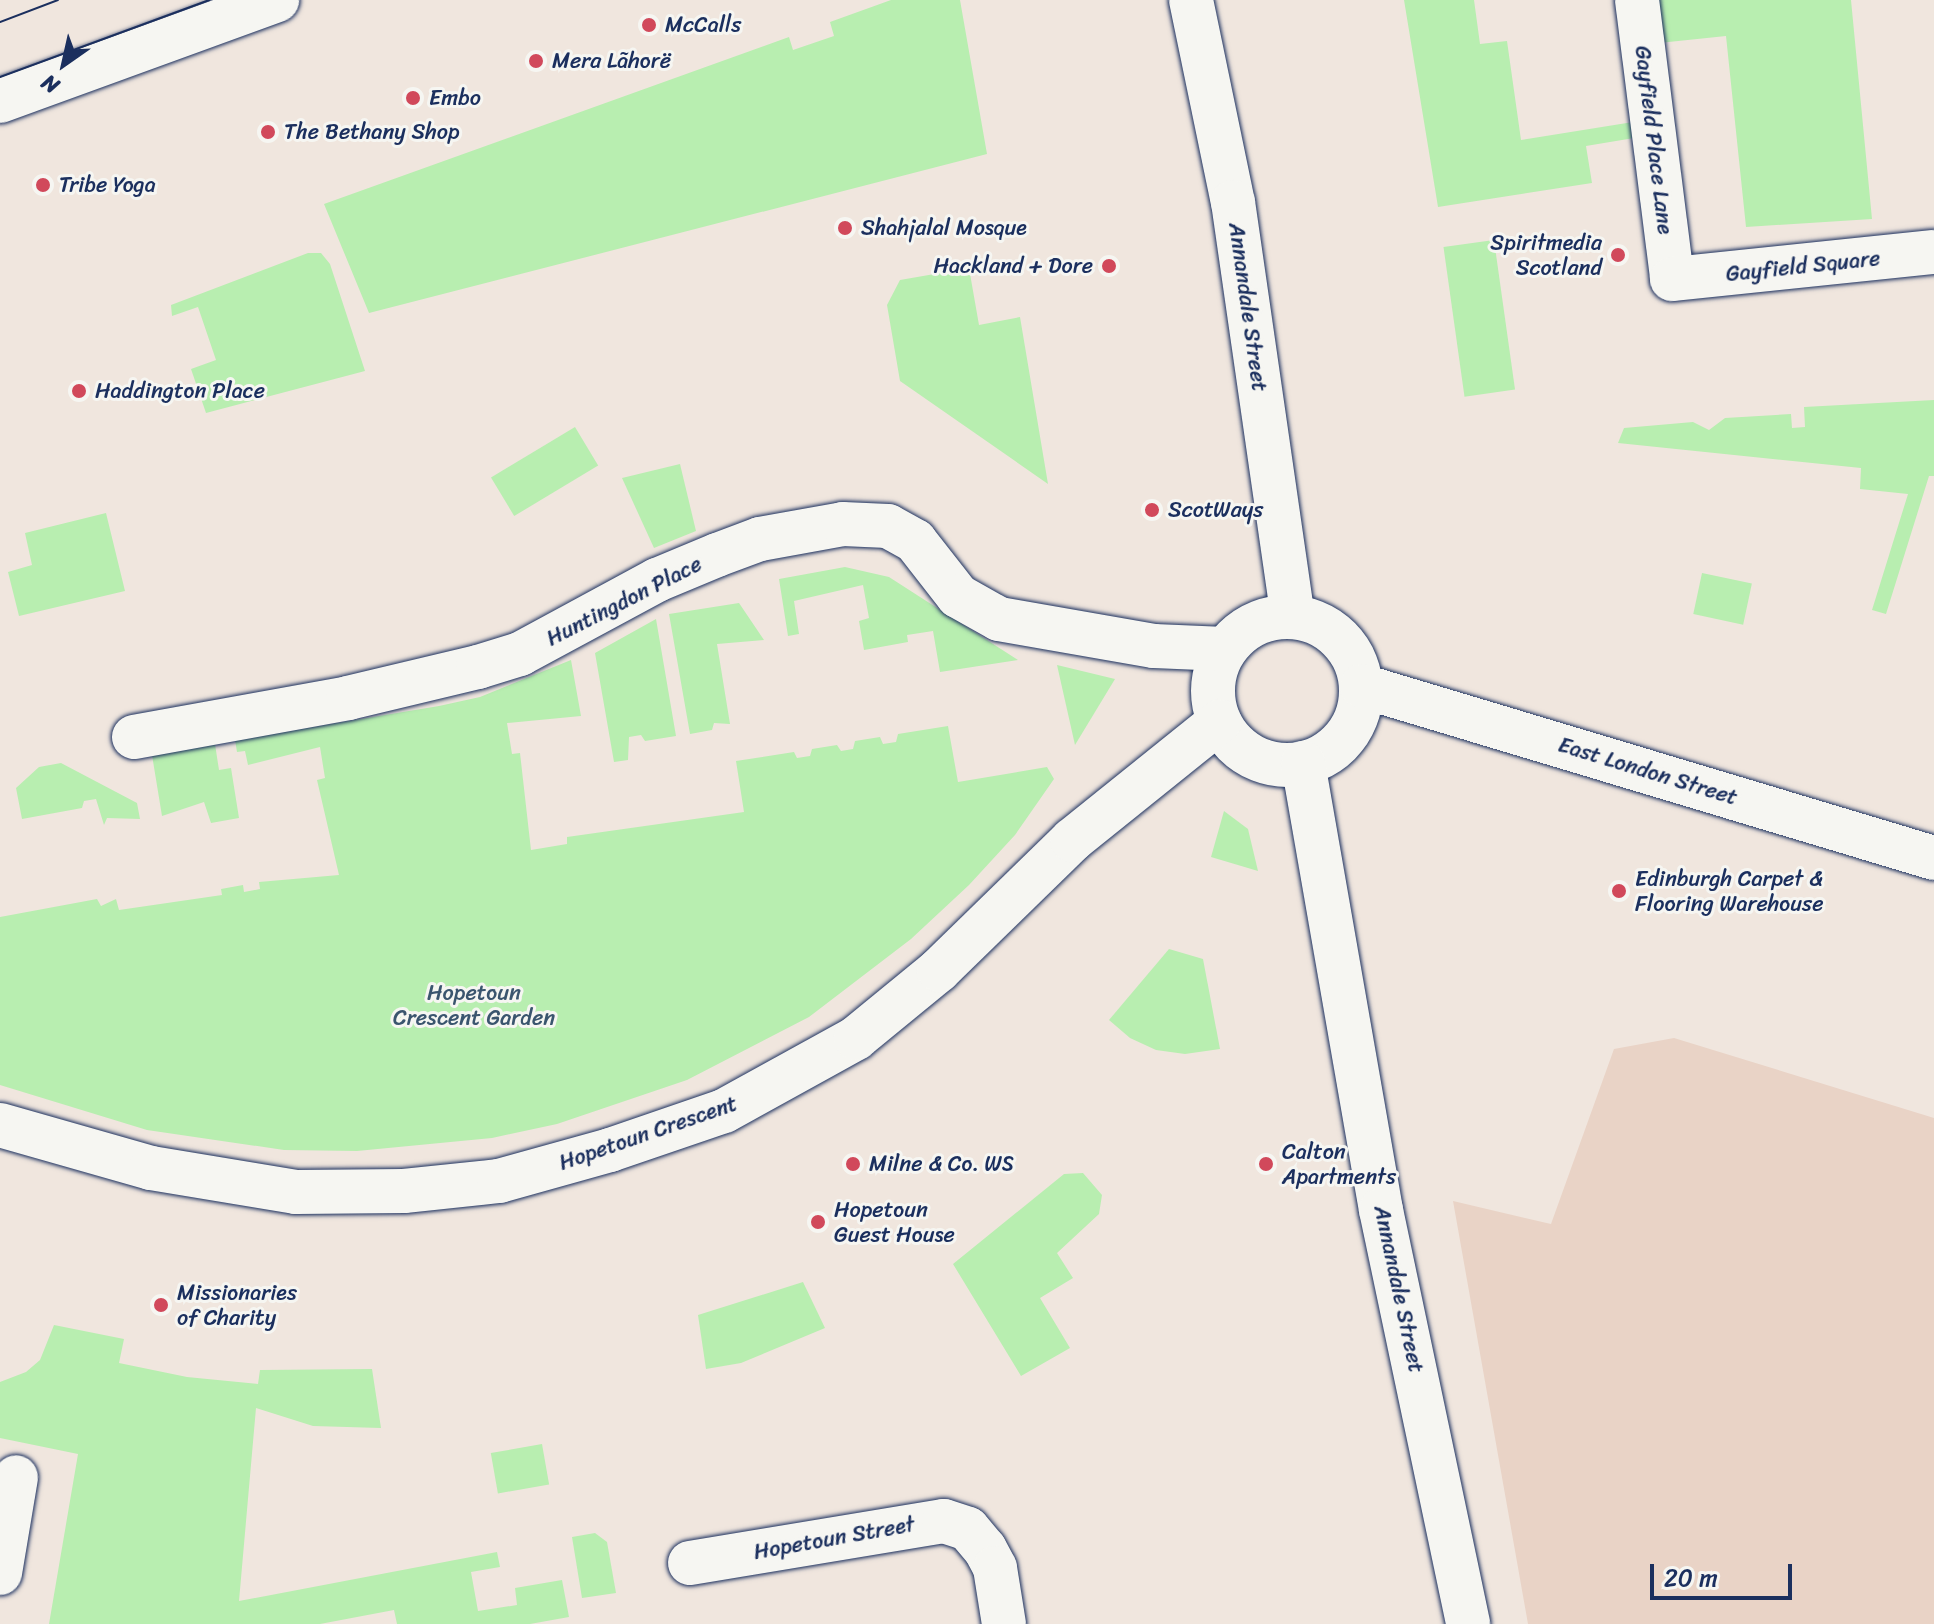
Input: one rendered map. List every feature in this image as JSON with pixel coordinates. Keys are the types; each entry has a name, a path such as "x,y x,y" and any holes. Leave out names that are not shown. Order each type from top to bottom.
{"street":[{"path":"0,101 277,0"},
{"name":"Annandale Street","path":"1191,0 1233,202 1293,616"},
{"name":"Gayfield Place Lane","path":"1637,0 1672,279"},
{"name":"Gayfield Square","path":"1672,279 1934,252"},
{"name":"Huntingdon Place","path":"134,737 348,698 478,667 520,654 657,580 717,555 760,539 843,524 888,526 915,541 958,596 999,619 1154,646 1225,649"},
{"path":"1293,616 1322,625 1340,638 1355,659 1362,686 1349,732 1334,749 1303,763 1288,765 1254,757 1231,739 1219,722 1214,679 1225,649 1250,626 1293,616"},
{"name":"East London Street","path":"1362,686 1934,858"},
{"name":"Hopetoun Crescent","path":"0,1125 151,1168 296,1192 404,1191 499,1181 610,1150 724,1111 856,1038 939,970 1072,840 1219,722"},
{"name":"Annandale Street","path":"1303,763 1381,1210 1468,1624"},
{"path":"0,1573 16,1477"},
{"name":"Hopetoun Street","path":"690,1563 944,1521 968,1529 985,1549 995,1568 1004,1624"}],"shaded area":[{"path":"1674,1038 1934,1118 1934,1624 1528,1624 1453,1201 1551,1224 1614,1049"}],"green space":[{"path":"891,0 960,0 987,154 369,313 324,204 789,37 793,50 834,36 830,22"},
{"path":"1404,0 1474,0 1480,44 1507,41 1521,140 1633,122 1634,138 1586,146 1592,183 1438,207"},
{"path":"1654,0 1851,0 1872,219 1746,227 1726,36 1659,43"},
{"path":"1494,240 1515,390 1465,397 1443,247"},
{"path":"308,253 321,253 330,264 365,371 206,413 191,369 216,360 198,307 172,316 171,305"},
{"path":"969,268 979,325 1020,317 1048,484 900,381 887,305 900,280"},
{"path":"1934,400 1934,476 1929,476 1886,614 1872,610 1908,494 1860,489 1861,468 1618,443 1624,428 1693,422 1709,430 1725,418 1791,414 1792,428 1805,427 1804,407"},
{"path":"575,427 598,466 514,516 491,477"},
{"path":"680,464 696,531 654,548 622,478"},
{"path":"106,513 125,591 19,616 8,572 32,565 25,533"},
{"path":"845,567 889,577 1018,660 940,672 933,631 907,635 908,642 864,650 859,621 869,618 863,585 794,601 799,634 788,636 779,579"},
{"path":"1702,573 1752,584 1743,625 1693,614"},
{"path":"739,603 764,640 717,644 730,724 714,723 712,730 690,734 669,614"},
{"path":"656,619 676,736 645,741 641,735 629,737 628,760 614,762 595,653"},
{"name":"Hopetoun Crescent Garden","path":"571,660 581,716 507,723 512,754 520,753 531,850 567,844 567,837 744,812 736,761 794,752 797,758 810,756 812,749 837,745 841,751 853,749 855,741 880,737 883,744 896,742 898,734 948,726 958,782 1047,767 1054,779 1015,835 969,885 911,939 809,1017 687,1080 557,1124 492,1138 357,1151 284,1150 147,1130 0,1085 0,917 97,899 101,906 116,899 119,910 222,895 221,889 243,885 244,892 260,889 259,882 339,875 317,780 325,778 320,747 248,765 245,751 237,752 235,740 480,697"},
{"path":"1057,665 1115,679 1075,745"},
{"path":"215,744 219,770 231,768 239,818 211,823 204,802 162,816 152,755"},
{"path":"61,763 137,803 140,819 107,818 104,825 96,799 84,801 82,808 22,819 16,788 39,767"},
{"path":"1224,811 1248,829 1258,871 1211,857"},
{"path":"1169,949 1203,959 1220,1049 1185,1054 1156,1050 1130,1038 1109,1020"},
{"path":"1083,1173 1102,1195 1099,1214 1057,1253 1073,1278 1040,1298 1070,1348 1021,1376 953,1264 1064,1174"},
{"path":"803,1282 825,1328 741,1363 706,1369 698,1315"},
{"path":"54,1325 124,1339 119,1363 187,1377 258,1384 260,1370 372,1369 381,1428 313,1426 256,1408 239,1601 497,1552 500,1567 471,1572 478,1611 517,1605 515,1588 562,1580 569,1617 530,1624 397,1624 394,1610 320,1624 49,1624 78,1454 0,1438 0,1382 26,1372 40,1360"},
{"path":"542,1444 549,1484 498,1493 491,1453"},
{"path":"595,1533 607,1542 616,1593 582,1598 572,1537"}],"tram line":[{"path":"0,22 58,0"},
{"path":"0,77 209,0"}],"place":[{"name":"McCalls","path":"649,25"},
{"name":"Mera Lãhorë","path":"536,61"},
{"name":"Embo","path":"413,98"},
{"name":"The Bethany Shop","path":"268,132"},
{"name":"Tribe Yoga","path":"43,185"},
{"name":"Shahjalal Mosque","path":"845,228"},
{"name":"Spiritmedia Scotland","path":"1618,255"},
{"name":"Hackland + Dore","path":"1109,266"},
{"name":"Haddington Place","path":"79,391"},
{"name":"ScotWays","path":"1152,510"},
{"name":"Edinburgh Carpet & Flooring Warehouse","path":"1619,891"},
{"name":"Milne & Co. WS","path":"853,1164"},
{"name":"Calton Apartments","path":"1266,1164"},
{"name":"Hopetoun Guest House","path":"818,1222"},
{"name":"Missionaries of Charity","path":"161,1305"}]}
